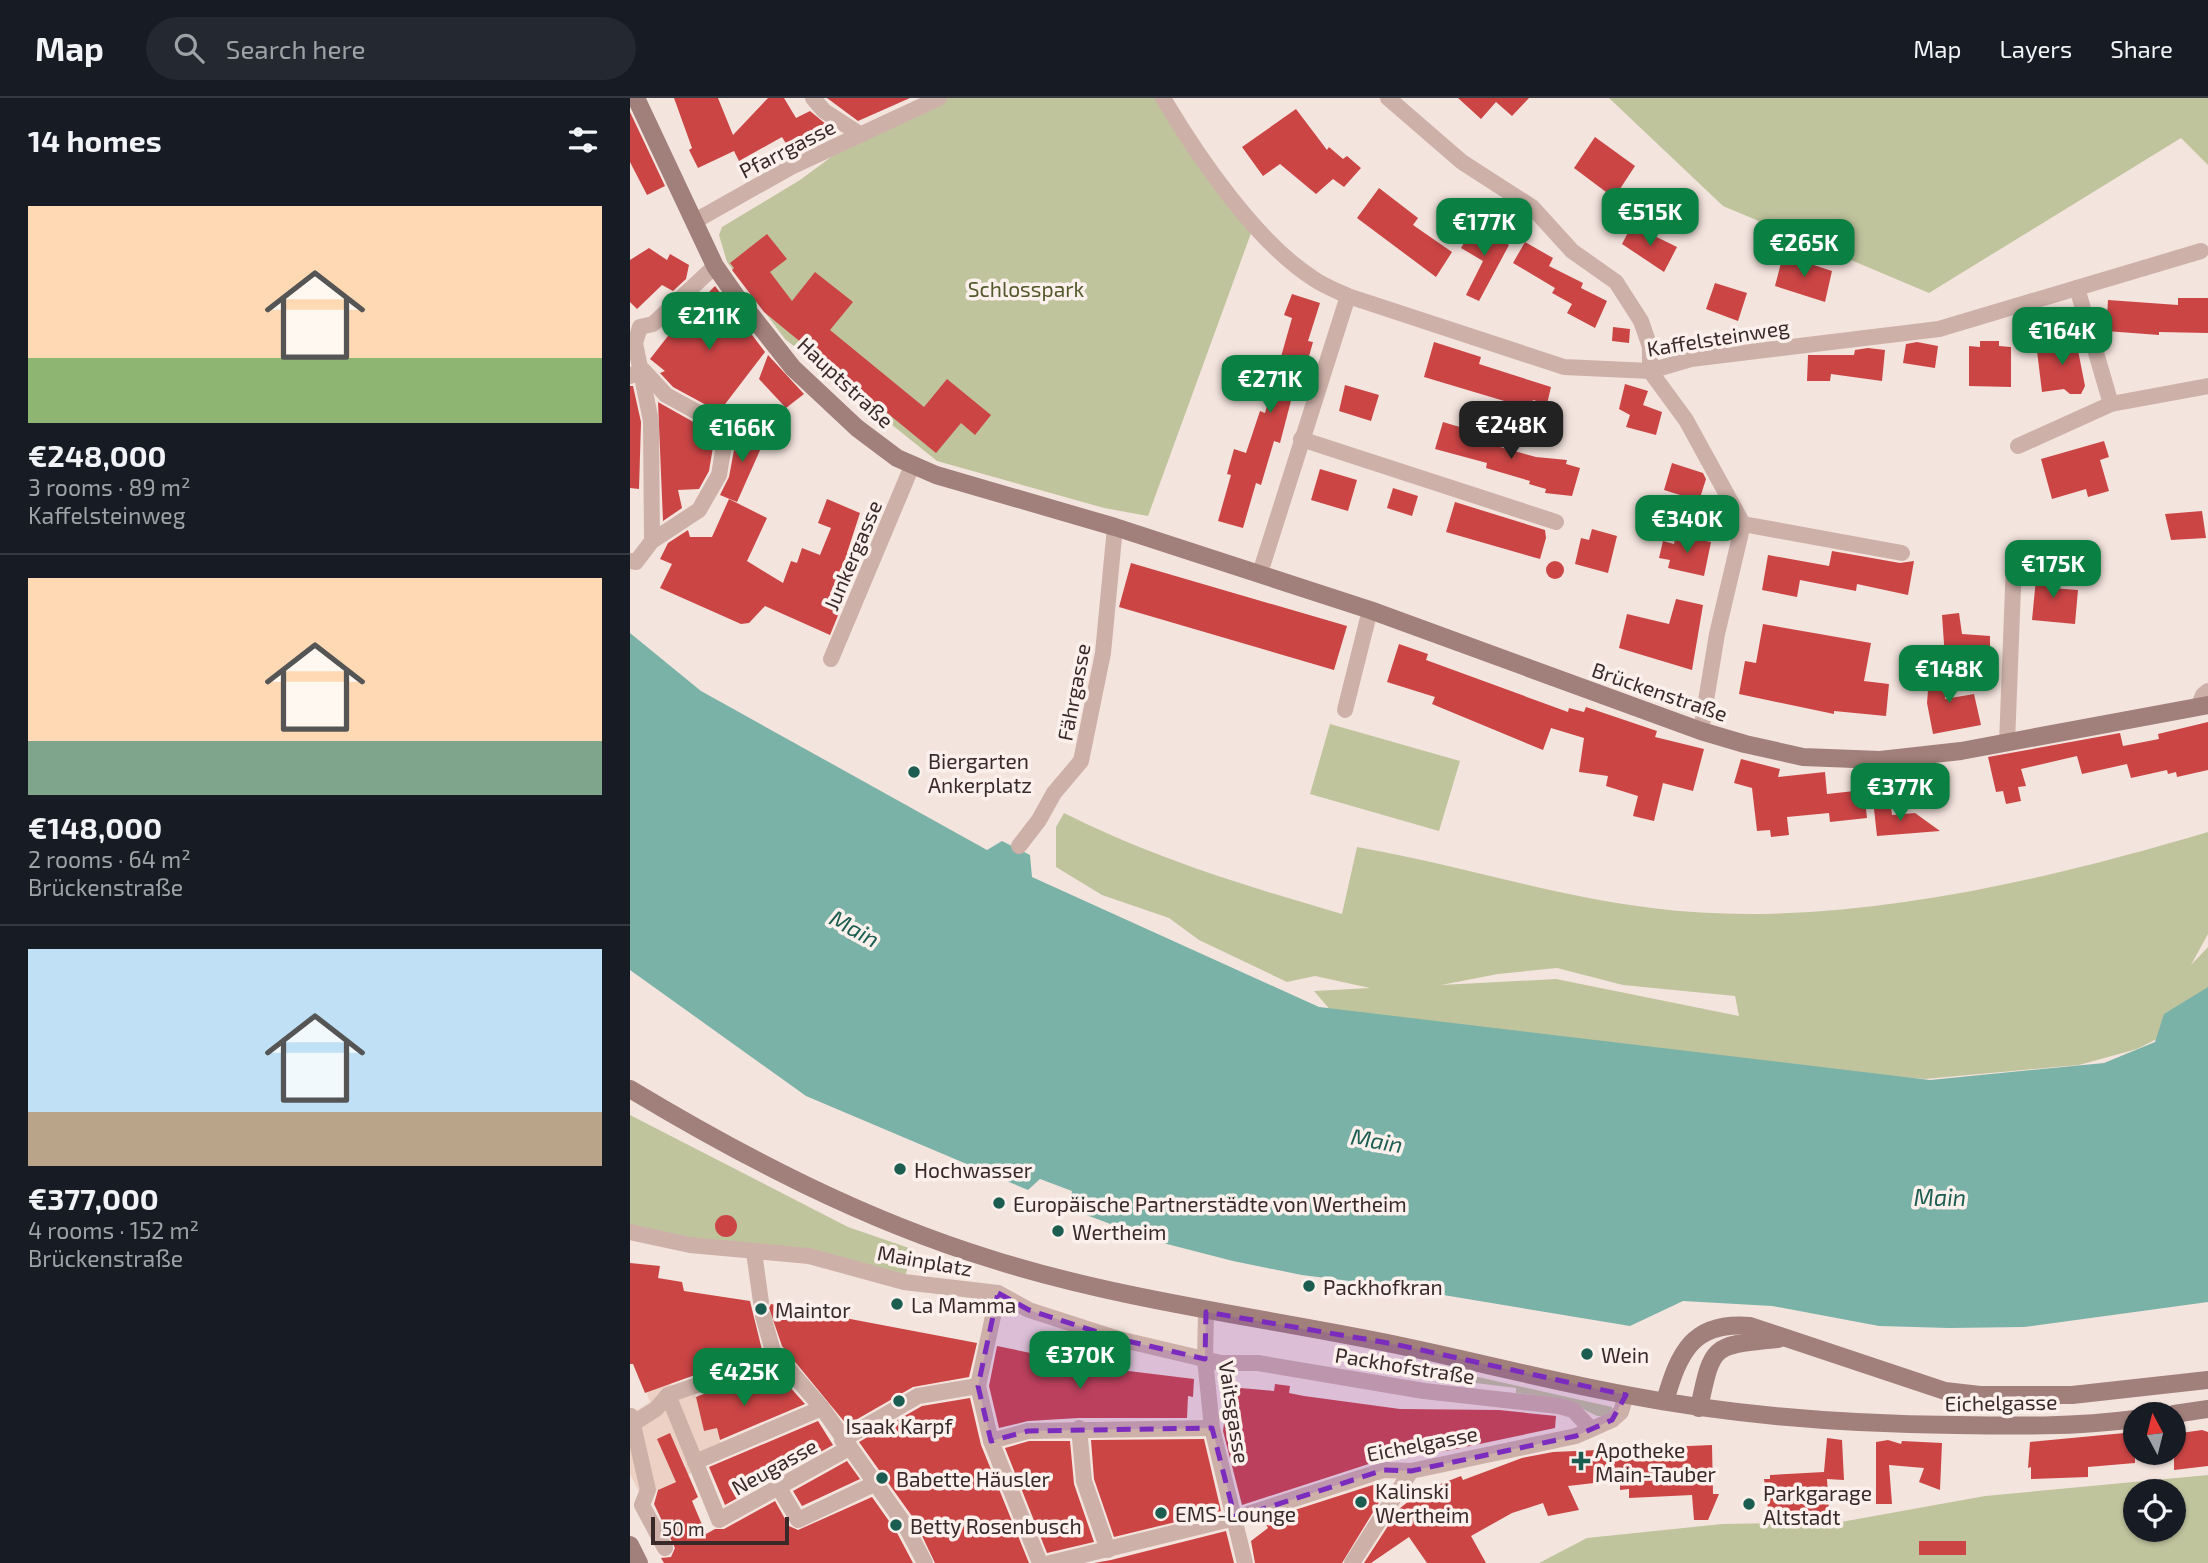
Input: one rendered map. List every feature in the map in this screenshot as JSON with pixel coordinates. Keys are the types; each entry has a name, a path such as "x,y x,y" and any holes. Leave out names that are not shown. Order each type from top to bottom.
{"street":[{"name":"Hauptstraße","path":"636,98 715,266 793,368 857,428 912,466 1115,527"},
{"path":"813,98 824,111 861,135"},
{"name":"Pfarrgasse","path":"695,221 791,167 939,98"},
{"name":"Kaffelsteinweg","path":"1163,98 1186,138 1279,252 1314,280 1348,296 1564,367 1650,371 1691,359 1939,329 2201,251"},
{"path":"1388,98 1462,162 1532,206 1572,251 1616,282 1641,321 1650,347 1650,371 1686,420 1743,524 1717,634 1701,731"},
{"path":"652,541 651,421 637,373 635,325 653,324 715,266"},
{"path":"2077,288 2111,404"},
{"path":"1260,573 1348,296"},
{"path":"630,561 636,562 652,541 699,510 719,475 725,439 717,423 666,394 637,373"},
{"path":"2018,446 2111,404 2208,386"},
{"path":"1301,439 1556,522"},
{"name":"Junkergasse","path":"831,659 912,466"},
{"path":"1743,524 1902,553"},
{"name":"Brückenstraße","path":"1115,527 1370,610 1701,731 1772,751 1833,760 1916,757 2007,743 2203,706"},
{"name":"Fährgasse","path":"1019,846 1039,820 1054,793 1081,761 1103,653 1115,527"},
{"path":"2007,743 2014,562"},
{"path":"1345,710 1370,610"},
{"path":"2203,706 2203,695 2208,691"},
{"name":"Eichelgasse","path":"630,1089 704,1133 794,1179 931,1238 992,1260 1206,1312 1394,1344 1626,1395 1699,1408 1801,1419 1926,1425 2058,1424 2123,1420"},
{"name":"Mainplatz","path":"630,1232 690,1245 809,1256 904,1282 998,1293 1029,1310 1119,1339 1205,1359"},
{"path":"754,1252 762,1309 773,1351 790,1375 822,1408 905,1525 925,1563"},
{"path":"998,1293 978,1386 991,1441 1040,1563"},
{"name":"Vaitsgasse","path":"1206,1312 1205,1359 1212,1428 1245,1563"},
{"path":"1665,1401 1680,1357 1689,1344 1705,1332 1734,1325 1750,1326 1945,1391 1980,1395 2072,1395 2208,1380"},
{"path":"1699,1408 1707,1365 1720,1350 1731,1345 1784,1338"},
{"name":"Packhofstraße","path":"1205,1359 1258,1363 1464,1396 1559,1406 1573,1410 1591,1429"},
{"path":"664,1548 642,1505 648,1490 632,1419 656,1409 668,1395 709,1381 790,1375"},
{"name":"Neugasse","path":"695,1462 719,1520 779,1488 918,1396 978,1386"},
{"path":"668,1395 695,1462 822,1408"},
{"name":"Eichelgasse","path":"1050,1563 1093,1559 1108,1550 1235,1518 1384,1470 1411,1471 1576,1436 1612,1420 1620,1412 1626,1395"},
{"path":"2186,1412 2208,1409"},
{"path":"991,1441 1028,1431 1079,1428 1212,1428"},
{"path":"1079,1428 1084,1481 1108,1550"},
{"path":"1352,1563 1411,1471"},
{"path":"779,1488 798,1520 874,1484"},
{"path":"630,1545 639,1563"}],"highlighted area":[{"path":"998,1293 1029,1310 1119,1339 1205,1359 1206,1312 1394,1344 1626,1395 1612,1420 1576,1436 1411,1471 1384,1470 1235,1518 1212,1428 1028,1431 991,1441 978,1386"}],"green space":[{"name":"Schlosspark","path":"939,98 1163,98 1254,225 1148,516 1104,508 937,461 785,339 727,262 719,235 722,227 800,180 861,135"},
{"path":"1609,98 2208,98 2208,165 2181,138 1929,293 1723,206"},
{"path":"1330,724 1460,761 1439,831 1310,794"},
{"path":"1064,813 1166,857 1235,882 1342,914 1357,847 1615,903 1721,913 1791,913 1862,908 2004,885 2074,869 2208,832 2208,934 2191,965 2208,947 2208,1013 2137,1049 2079,1065 1925,1079 1475,1039 1339,1020 1314,991 1370,988 1315,976 1287,982 1199,940 1169,918 1102,895 1056,867 1056,827","holes":["1557,968 1623,985 1735,996 1739,1016 1556,979 1441,985 1498,974"]},
{"path":"630,1115 848,1227 912,1249 904,1282 809,1256 630,1232"},
{"path":"1460,1373 1612,1409 1605,1416 1597,1416 1563,1399 1516,1393 1516,1388 1459,1381"},
{"path":"2208,1475 2208,1563 1539,1563 1587,1538 1722,1524 1841,1522 1985,1496 2123,1483 2123,1542 2186,1542 2186,1479 2166,1479"}],"shaded area":[{"path":"669,1384 695,1393 704,1431 717,1428 723,1457 642,1498 630,1474 630,1432 634,1412 650,1402 647,1394 652,1387","holes":["670,1433 686,1467 673,1474 657,1439"]}],"water":[{"name":"Main","path":"630,633 701,691 987,850 1002,841 1030,855 1032,877 1319,1007 1930,1080 2104,1063 2155,1042 2164,1014 2208,987 2208,1302 2024,1327 1949,1328 1879,1326 1772,1306 1683,1301 1630,1326 1389,1286 1302,1275 1233,1261 1159,1242 1070,1209 1072,1191 1040,1179 1028,1190 806,1096 630,970"}],"building":[{"path":"674,98 718,98 733,135 768,98 784,98 796,118 810,111 827,125 805,138 810,147 793,155 782,137 739,161 734,151 698,168 689,150 692,148"},
{"path":"827,98 910,98 858,121"},
{"path":"1458,98 1529,98 1512,116 1496,102 1481,119"},
{"path":"1296,109 1327,150 1329,147 1343,159 1347,156 1361,168 1344,187 1333,179 1316,194 1280,164 1263,176 1242,147"},
{"path":"630,112 665,186 647,195 630,162"},
{"path":"1595,137 1635,166 1614,198 1574,168"},
{"path":"1379,188 1418,218 1413,225 1452,252 1436,277 1357,218"},
{"path":"1475,224 1509,245 1479,301 1466,295 1483,261 1461,248"},
{"path":"1632,225 1677,247 1664,272 1622,244"},
{"path":"767,234 787,259 770,272 792,301 815,272 853,302 830,330 924,407 947,379 991,415 975,435 961,423 936,453 764,312 732,270 734,268 730,263"},
{"path":"1525,242 1553,258 1549,266 1583,283 1581,288 1607,301 1595,328 1567,313 1572,304 1552,293 1555,288 1513,263"},
{"path":"649,248 667,260 670,254 689,265 686,279 673,291 662,285 637,309 630,302 630,260"},
{"path":"1783,255 1832,271 1825,302 1775,286"},
{"path":"1715,283 1747,293 1738,321 1706,309"},
{"path":"715,286 765,352 719,412 673,387 660,373 665,371 650,359 679,322"},
{"path":"1292,294 1320,303 1308,341 1313,342 1306,367 1300,366 1280,443 1274,441 1261,485 1256,483 1243,528 1218,521 1231,475 1227,474 1234,449 1246,453 1260,411 1265,413 1292,318 1284,315"},
{"path":"2178,298 2208,298 2208,333 2159,332 2159,335 2106,331 2108,300 2178,305"},
{"path":"1613,327 1630,329 1629,343 1612,341"},
{"path":"2075,335 2085,386 2081,394 2070,394 2064,389 2042,392 2037,351 2055,349 2054,336"},
{"path":"1980,341 1999,341 1999,346 2011,347 2011,387 1969,386 1969,346 1980,347"},
{"path":"1434,342 1481,357 1479,364 1551,387 1547,404 1533,400 1531,409 1424,377"},
{"path":"1917,342 1938,346 1935,368 1903,363 1906,344"},
{"path":"1855,350 1885,350 1882,381 1831,374 1830,381 1807,381 1808,355 1854,355"},
{"path":"768,355 804,394 786,408 759,379"},
{"path":"1625,384 1648,391 1643,405 1662,412 1656,435 1626,427 1630,415 1619,409"},
{"path":"1345,385 1379,395 1371,421 1339,411"},
{"path":"630,386 633,386 641,422 639,489 630,488"},
{"path":"658,402 704,428 697,444 713,447 709,471 699,489 678,490 682,508 663,521"},
{"path":"1443,422 1473,431 1471,439 1536,457 1567,460 1566,464 1580,468 1572,496 1545,493 1546,489 1529,484 1530,481 1486,468 1487,463 1435,449"},
{"path":"743,428 765,439 737,502 720,495 729,477 734,450"},
{"path":"2104,441 2109,457 2100,460 2109,491 2088,497 2086,489 2052,499 2041,459"},
{"path":"1672,463 1703,473 1706,479 1699,501 1664,490"},
{"path":"1320,469 1357,480 1348,511 1311,500"},
{"path":"1393,488 1418,496 1412,516 1387,508"},
{"path":"729,499 767,518 747,561 783,583 791,561 797,563 802,548 820,555 831,528 818,523 827,499 860,513 847,553 861,559 830,635 765,606 749,623 741,624 660,588 672,564 660,559 668,543 688,530 690,537 712,537"},
{"path":"1455,502 1545,530 1546,538 1540,559 1446,532"},
{"path":"2202,511 2206,538 2171,540 2165,514"},
{"path":"1592,529 1617,536 1608,573 1575,564 1581,538 1589,540"},
{"path":"1676,535 1711,542 1704,576 1668,568 1670,560 1659,558 1663,541 1674,544"},
{"path":"1832,551 1900,563 1914,561 1908,595 1857,584 1856,591 1800,580 1797,597 1762,590 1768,555 1829,566"},
{"path":"1555,561 1561,564 1564,570 1561,576 1555,579 1549,576 1546,570 1549,564"},
{"path":"1131,563 1347,626 1334,670 1119,607"},
{"path":"2037,568 2054,570 2052,588 2078,590 2075,624 2032,620"},
{"path":"1676,599 1703,605 1692,670 1619,648 1627,614 1669,624"},
{"path":"1959,613 1962,634 1990,636 1990,659 1945,658 1942,615"},
{"path":"1763,624 1871,643 1864,681 1889,684 1886,716 1834,711 1834,714 1739,694 1745,661 1756,663"},
{"path":"1399,644 1428,654 1426,660 1568,712 1569,708 1584,712 1586,707 1657,731 1655,737 1704,749 1693,791 1663,783 1654,821 1633,816 1638,796 1606,786 1608,776 1579,772 1584,738 1551,728 1543,750 1432,704 1435,697 1387,682"},
{"path":"1930,664 1948,665 1945,699 1974,694 1981,725 1933,734 1927,703"},
{"path":"2208,722 2208,770 2177,777 2176,772 2168,774 2167,770 2131,778 2127,764 2082,774 2077,756 2021,769 2026,786 2018,787 2021,801 2006,804 2003,791 1996,792 1988,757 2120,733 2123,746 2159,739 2158,734"},
{"path":"1741,759 1780,769 1778,777 1825,772 1827,794 1864,790 1867,818 1830,822 1829,813 1787,817 1789,835 1771,837 1770,830 1757,831 1752,788 1734,783"},
{"path":"1891,807 1892,815 1915,813 1940,831 1877,836 1874,809"},
{"path":"726,1215 734,1218 737,1226 734,1234 726,1237 718,1234 715,1226 718,1218"},
{"path":"630,1263 660,1266 658,1278 682,1282 684,1291 750,1301 763,1354 772,1366 706,1371 645,1393 633,1364 630,1364"},
{"path":"771,1304 977,1343 969,1377 913,1387 847,1425 782,1346 769,1308"},
{"path":"997,1346 1104,1368 1194,1379 1193,1397 1188,1396 1187,1418 1079,1418 1028,1421 999,1428 989,1386"},
{"path":"1275,1384 1290,1386 1289,1393 1304,1396 1400,1409 1499,1410 1556,1416 1555,1428 1451,1450 1381,1460 1242,1505 1223,1431 1229,1387 1274,1391"},
{"path":"789,1386 805,1404 720,1440 717,1428 704,1431 696,1397 711,1391"},
{"path":"970,1398 981,1445 1029,1563 935,1563 914,1519 859,1442 922,1406"},
{"path":"818,1421 833,1445 725,1505 709,1467"},
{"path":"2186,1432 2208,1432 2208,1466 2174,1470 2174,1465 2186,1465"},
{"path":"670,1433 698,1497 692,1501 706,1534 715,1529 724,1529 775,1501 789,1526 798,1530 872,1497 896,1531 913,1563 664,1563 661,1558 671,1557 675,1548 654,1504 658,1490 676,1482 657,1439"},
{"path":"2123,1433 2123,1464 2088,1467 2088,1477 2031,1479 2031,1467 2028,1468 2030,1442"},
{"path":"1827,1438 1842,1440 1844,1480 1827,1479 1829,1512 1769,1516 1764,1479 1770,1479 1770,1475 1824,1472"},
{"path":"1204,1439 1221,1511 1114,1537 1094,1479 1091,1440"},
{"path":"1888,1440 1901,1444 1902,1441 1942,1443 1940,1490 1919,1482 1924,1468 1889,1465 1892,1504 1876,1504 1876,1442"},
{"path":"1029,1441 1070,1441 1074,1484 1094,1542 1047,1553 1005,1448"},
{"path":"1712,1445 1713,1494 1719,1494 1708,1520 1694,1520 1692,1495 1629,1498 1629,1489 1620,1490 1620,1480 1568,1486 1579,1510 1548,1516 1543,1503 1512,1513 1471,1536 1486,1563 1427,1563 1409,1537 1371,1563 1364,1563 1399,1509 1420,1492 1461,1476 1463,1480 1522,1458 1553,1452"},
{"path":"847,1461 860,1479 802,1506 793,1491"},
{"path":"1382,1482 1386,1491 1342,1563 1255,1563 1251,1541 1268,1528 1264,1520"},
{"path":"1226,1531 1234,1563 1094,1563 1111,1560"},
{"path":"1919,1541 1966,1541 1966,1555 1919,1555"}],"place":[{"name":"Biergarten Ankerplatz","path":"914,772"},
{"name":"Hochwasser","path":"900,1169"},
{"name":"Europäische Partnerstädte von Wertheim","path":"999,1203"},
{"name":"Wertheim","path":"1058,1231"},
{"name":"Packhofkran","path":"1309,1286"},
{"name":"La Mamma","path":"897,1304"},
{"name":"Maintor","path":"761,1309"},
{"name":"Wein","path":"1587,1354"},
{"name":"Isaak Karpf","path":"899,1401"},
{"name":"Apotheke Main-Tauber","path":"1581,1461"},
{"name":"Babette Häusler","path":"882,1478"},
{"name":"Kalinski Wertheim","path":"1361,1502"},
{"name":"Parkgarage Altstadt","path":"1749,1504"},
{"name":"EMS-Lounge","path":"1161,1513"},
{"name":"Betty Rosenbusch","path":"896,1525"}]}
